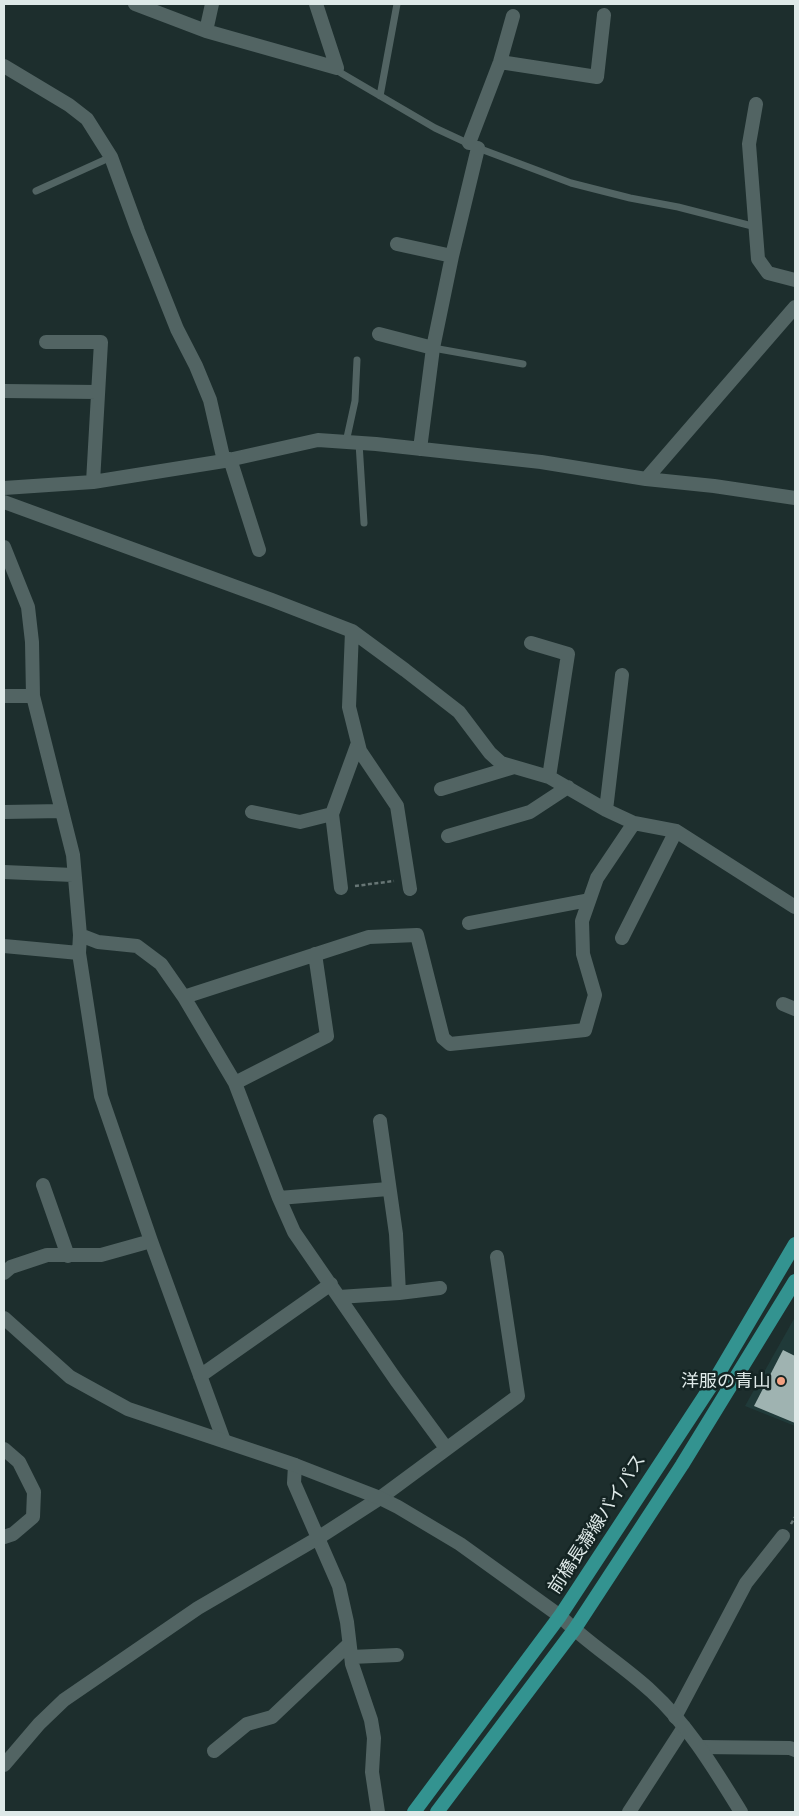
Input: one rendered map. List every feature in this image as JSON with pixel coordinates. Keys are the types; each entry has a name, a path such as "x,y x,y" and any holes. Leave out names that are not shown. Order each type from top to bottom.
{"main road":[{"name":"前橋長瀞線バイパス","path":"414,1812 560,1616 663,1456 713,1383 795,1244"},
{"path":"437,1812 574,1630 682,1465 795,1280"}],"street":[{"path":"135,4 206,31 337,68"},
{"path":"206,31 212,4"},
{"path":"316,4 337,68"},
{"path":"500,62 597,77 604,15"},
{"path":"420,449 433,348 473,145 513,16"},
{"path":"4,66 69,105 87,119 111,157 174,320 210,400 227,460 259,550"},
{"path":"756,104 749,144 758,259 768,273 795,280"},
{"path":"397,244 452,256"},
{"path":"646,479 795,307"},
{"path":"379,334 433,348"},
{"path":"46,342 101,342 93,482"},
{"path":"4,391 97,392"},
{"path":"4,488 93,482 227,460 318,440 541,462 646,479 714,486 795,498"},
{"path":"4,502 352,631 459,712 490,753 501,763 549,777 606,810 634,823 676,831 795,907"},
{"path":"4,548 28,607 32,642 33,696 73,855 73,875 80,935 79,952 101,1096 224,1442"},
{"path":"352,631 349,707 360,750 397,806 409,884"},
{"path":"531,643 568,654 549,777"},
{"path":"606,810 622,675"},
{"path":"4,696 33,696"},
{"path":"341,888 332,814 358,743"},
{"path":"441,789 515,767"},
{"path":"448,836 530,812 568,787"},
{"path":"4,812 62,811"},
{"path":"252,812 300,822 332,814"},
{"path":"184,997 369,937 417,935 443,1038 450,1044 585,1030 595,995 583,954 582,921 597,878 634,823"},
{"path":"622,938 676,831"},
{"path":"4,872 73,875"},
{"path":"470,923 589,900"},
{"path":"80,935 98,942 137,946 161,964 184,997 235,1083 294,1232 446,1448"},
{"path":"4,946 79,952"},
{"path":"235,1083 327,1036 316,954"},
{"path":"380,1121 388,1189 396,1234 399,1293"},
{"path":"44,1185 68,1256"},
{"path":"279,1198 388,1189"},
{"path":"4,1273 11,1267 47,1255 101,1256 151,1241"},
{"path":"4,1766 39,1724 64,1700 198,1608 318,1538 380,1498 518,1396 497,1257"},
{"path":"200,1376 330,1284"},
{"path":"339,1297 440,1288"},
{"path":"4,1318 70,1377 128,1409 295,1465 380,1498 460,1544 560,1616 574,1630 652,1692 700,1747 741,1812"},
{"path":"4,1450 19,1462 34,1492 33,1517 13,1534 4,1537"},
{"path":"295,1465 294,1482 338,1586 347,1622 352,1664 371,1720 374,1738 372,1772 378,1812"},
{"path":"629,1812 679,1722 746,1583 783,1536"},
{"path":"214,1751 248,1724 272,1717 350,1651 397,1655"},
{"path":"700,1747 793,1745"}],"lane":[{"path":"380,96 397,4"},
{"path":"337,68 341,73 435,128 473,145 571,183 756,227"},
{"path":"36,191 111,157"},
{"path":"433,348 522,364"},
{"path":"357,360 353,442 364,523"}],"path":[{"path":"341,888 409,884"}],"shaded area":[{"name":"洋服の青山","path":"795,1317 795,1426 745,1406"}],"building":[{"name":"洋服の青山","path":"783,1350 795,1356 795,1423 754,1406"}],"place":[{"name":"洋服の青山","path":"781,1381"}]}
